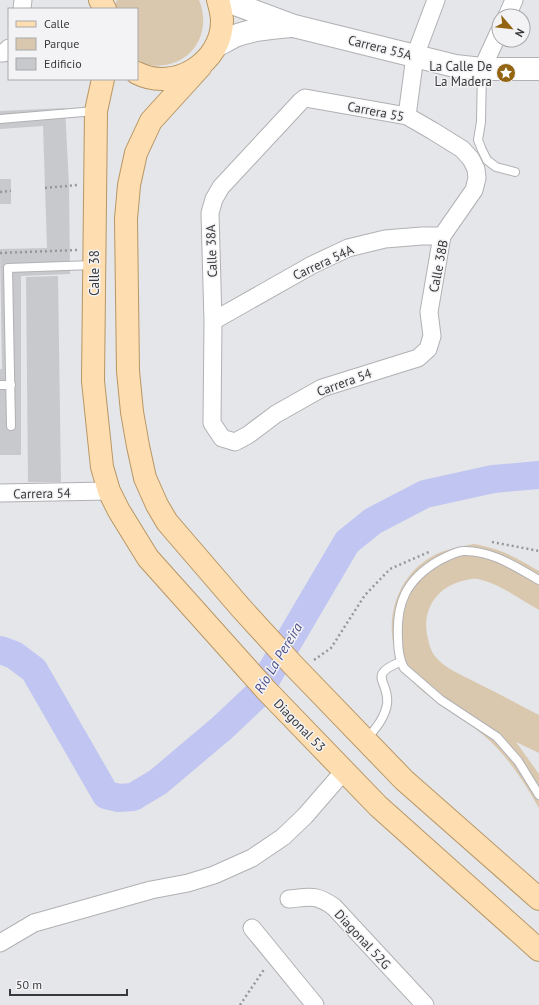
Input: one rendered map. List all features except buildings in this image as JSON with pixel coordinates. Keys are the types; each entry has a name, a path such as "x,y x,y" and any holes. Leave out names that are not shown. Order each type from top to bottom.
{"main road":[{"path":"227,1 221,9 222,22 216,46 207,60 150,121 136,153 129,185 126,219 128,372 132,412 145,478 167,522 241,608 293,665 404,780 539,898"},
{"path":"138,74 158,79 173,78 188,74 201,66"},
{"name":"Calle 38","path":"102,467 93,381 96,111 103,80"},
{"name":"Diagonal 53","path":"102,467 109,491 119,511 148,558 266,690 378,806 539,950"}],"street":[{"path":"407,116 415,56 436,0"},
{"name":"Carrera 55A","path":"227,1 265,7 294,26"},
{"name":"Carrera 55A","path":"216,46 235,36 265,28 294,26 455,66 482,69 539,69"},
{"path":"482,69 492,48"},
{"name":"Carrera 55","path":"305,98 407,116 462,149 471,159 476,169"},
{"name":"Calle 38A","path":"222,438 212,423 213,321 210,213 214,199 221,187 305,98"},
{"name":"Calle 38B","path":"428,349 432,336 429,312 442,236 474,190 478,178 476,169"},
{"name":"Carrera 54A","path":"213,321 312,265 348,248 385,239 442,236"},
{"name":"Carrera 54","path":"222,438 235,442 248,435 276,414 322,388 418,358 428,349"},
{"name":"Carrera 54","path":"0,494 109,491"},
{"path":"0,943 34,923 151,890 188,883 214,875 252,858 283,837 305,816 344,771"},
{"name":"Diagonal 52G","path":"289,899 312,896 324,900 334,908 425,1005"},
{"path":"252,928 309,1002"}],"lane":[{"path":"482,69 481,122 478,140 487,160 496,167 515,172"},
{"path":"0,119 96,111"},
{"path":"11,426 8,268 94,257"},
{"path":"0,385 11,385"},
{"path":"539,580 501,559 482,553 461,551 424,569 411,583 401,602 397,624 398,652 400,662 404,668 442,700 497,736 518,761 539,795"},
{"path":"366,740 377,726 387,704 386,692 381,679 383,671 400,662"}],"path":[{"path":"45,188 74,186"},
{"path":"0,192 11,191"},
{"path":"0,253 94,257"},
{"path":"240,1005 274,955"}],"green space":[{"path":"117,0 199,0 203,18 201,36 192,51 176,62 159,66 147,65 138,60 138,8 114,8"},
{"path":"474,544 493,548 508,554 539,571 539,610 509,592 485,581 470,579 452,584 444,589 432,602 426,629 429,643 434,655 448,668 539,715 539,753 516,742 539,774 539,808 514,768 491,742 464,719 429,696 413,682 399,661 394,645 392,628 393,611 398,595 406,580 417,567 436,554"}],"waterway":[{"name":"Río La Pereira","path":"0,650 14,655 34,670 106,795 119,798 133,797 158,782 222,728 257,695 347,542 373,521 425,494 493,479 539,475"}],"place":[{"name":"La Calle De La Madera","path":"506,73"}]}
